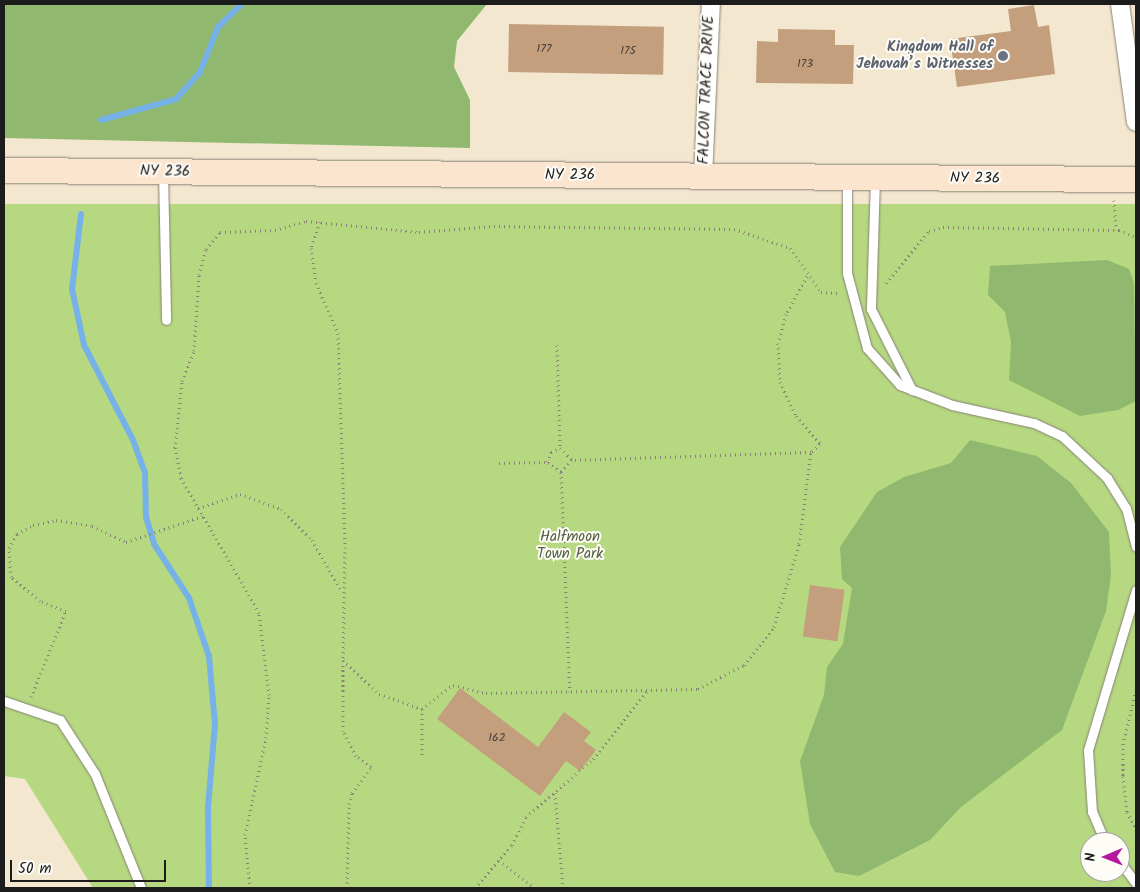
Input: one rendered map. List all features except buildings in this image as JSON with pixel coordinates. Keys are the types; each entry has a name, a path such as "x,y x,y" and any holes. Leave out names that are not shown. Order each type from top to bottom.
{"main road":[{"name":"NY 236","path":"4,170 1136,179"}],"street":[{"name":"FALCON TRACE DRIVE","path":"703,177 711,4"},
{"path":"1120,4 1136,122"}],"lane":[{"path":"163,172 166,320"},
{"path":"847,178 846,273 855,316 867,348 895,380 912,390 952,405 1034,423 1062,436 1107,478 1126,508 1136,548"},
{"path":"875,178 871,309 912,390"},
{"path":"1101,832 1092,812 1088,750 1136,590"},
{"path":"4,701 27,706 60,720 95,774 141,888"}],"path":[{"path":"1114,198 1116,230"},
{"path":"320,222 312,248 316,283 338,333 345,547 342,592 343,731 356,756 371,767 352,792 349,804 347,888"},
{"path":"250,888 245,835 266,738 269,695 259,613 182,478 175,422 182,381 194,350 206,249 220,232 275,230 320,222 419,232 494,226 734,229 790,248 807,276 821,292 839,293"},
{"path":"877,289 906,263 929,231 943,227 1116,230 1136,237"},
{"path":"570,692 561,472 572,460 811,452 820,444 796,416 780,382 778,343 786,314 807,276"},
{"path":"557,345 560,448 572,460"},
{"path":"546,462 551,452 560,448"},
{"path":"422,709 453,685 486,693 698,690 720,681 744,666 774,627 799,544 811,452"},
{"path":"499,463 546,462 561,472"},
{"path":"198,508 240,494 281,510 312,540 342,592"},
{"path":"27,706 66,611 22,590 11,577 8,548 17,534 33,525 56,520 92,526 126,542 203,516"},
{"path":"342,660 379,694 422,709"},
{"path":"475,888 499,860 526,817 592,759 648,690"},
{"path":"1136,690 1123,744 1127,812 1136,828"},
{"path":"422,709 422,756"},
{"path":"555,793 562,888"},
{"path":"499,860 535,888"}],"green space":[{"path":"4,4 487,4 457,41 454,67 470,100 470,148 4,138"},
{"name":"Halfmoon Town Park","path":"4,204 1136,204 1136,888 93,888 25,779 4,776"},
{"path":"1107,260 1129,269 1134,283 1136,401 1118,410 1080,416 1009,380 1011,342 1005,312 988,295 990,266"},
{"path":"970,440 1037,456 1071,483 1109,532 1111,575 1106,611 1062,730 961,807 930,840 859,876 835,872 810,824 800,761 824,695 827,667 843,644 852,588 842,579 840,547 877,492 904,477 951,463"}],"waterway":[{"path":"101,120 176,99 200,72 218,27 242,4"},
{"path":"81,214 72,289 84,345 133,440 145,473 146,517 154,544 189,598 209,656 215,724 208,808 209,888"}],"place":[{"name":"Kingdom Hall of Jehovah’s Witnesses","path":"1003,56"}]}
